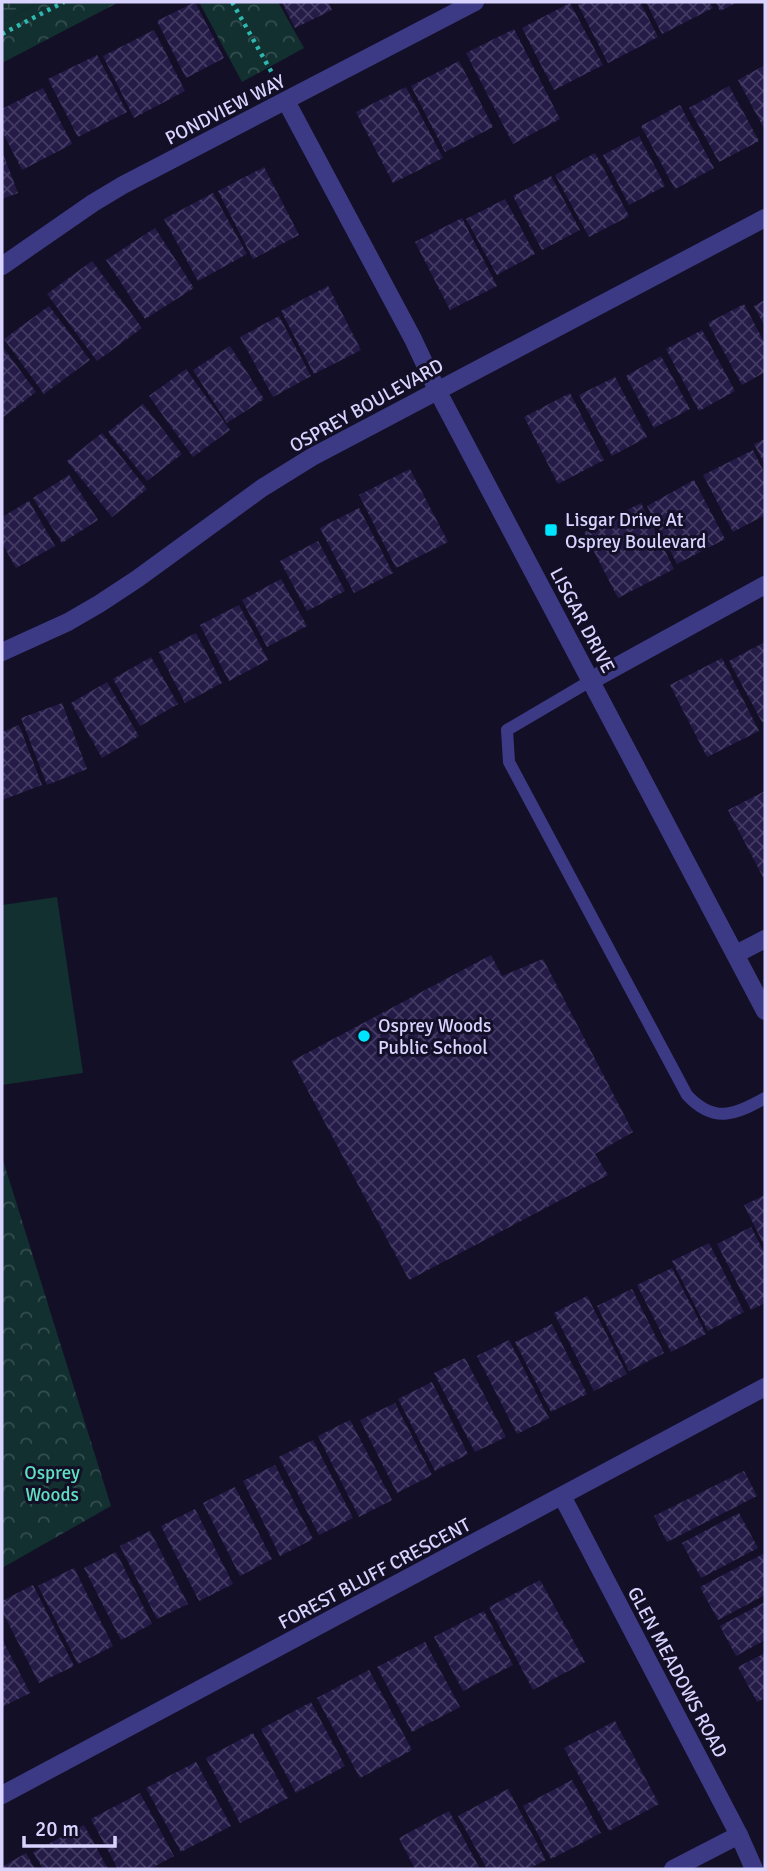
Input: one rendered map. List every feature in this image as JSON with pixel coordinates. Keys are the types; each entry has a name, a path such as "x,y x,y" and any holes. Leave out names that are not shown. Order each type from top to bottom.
{"street":[{"name":"PONDVIEW WAY","path":"2,266 93,203 123,186 475,2"},
{"name":"LISGAR DRIVE","path":"286,101 765,1011"},
{"name":"OSPREY BOULEVARD","path":"2,652 68,622 99,604 262,488 312,457 765,218"},
{"path":"592,680 765,585"},
{"path":"736,954 765,939"},
{"name":"FOREST BLUFF CRESCENT","path":"2,1795 765,1387"},
{"name":"GLEN MEADOWS ROAD","path":"562,1496 739,1835 754,1869"},
{"path":"673,1869 739,1835"}],"lane":[{"path":"592,680 507,730 509,762 687,1095 697,1106 715,1115 739,1111 765,1098"}],"path":[{"path":"2,34 64,2"},
{"path":"232,2 278,83"}],"green space":[{"path":"2,2 39,2 2,22"},
{"path":"39,2 119,2 2,63 2,22"},
{"path":"199,2 278,2 304,48 242,82"},
{"path":"57,897 83,1073 2,1085 2,905"},
{"name":"Osprey Woods","path":"2,1157 111,1506 2,1568"}],"building":[{"path":"195,2 224,58 186,78 157,21"},
{"path":"282,2 328,2 332,10 295,28"},
{"path":"584,2 640,2 658,37 608,63 578,5"},
{"path":"646,2 709,2 713,8 662,34"},
{"path":"716,2 738,2 720,11"},
{"path":"570,3 603,65 554,90 522,28"},
{"path":"514,29 560,119 513,144 466,53"},
{"path":"154,30 185,91 134,118 103,56"},
{"path":"97,55 127,112 78,137 48,79"},
{"path":"459,61 493,127 445,152 411,86"},
{"path":"765,65 765,130 738,80"},
{"path":"729,86 759,141 719,162 689,108"},
{"path":"406,87 443,158 393,183 356,112"},
{"path":"43,88 72,144 22,170 2,131 2,109"},
{"path":"680,105 714,168 675,189 641,126"},
{"path":"639,136 665,186 629,205 603,155"},
{"path":"2,151 18,193 2,199"},
{"path":"595,153 629,216 589,237 555,175"},
{"path":"264,167 299,235 253,259 218,191"},
{"path":"551,176 580,230 542,250 513,196"},
{"path":"213,193 247,254 198,281 164,219"},
{"path":"505,199 535,254 497,275 466,219"},
{"path":"462,218 497,286 450,310 415,242"},
{"path":"155,228 194,288 145,319 106,260"},
{"path":"92,261 142,328 97,361 47,294"},
{"path":"328,286 361,350 314,374 281,311"},
{"path":"765,300 765,327 754,306"},
{"path":"744,304 765,344 765,372 742,385 708,323"},
{"path":"49,306 90,360 44,394 4,339"},
{"path":"279,316 311,376 273,397 240,337"},
{"path":"702,330 735,391 699,411 666,349"},
{"path":"2,346 36,392 2,418"},
{"path":"230,346 264,399 227,423 193,370"},
{"path":"661,356 690,409 654,428 626,376"},
{"path":"186,369 230,430 193,457 149,396"},
{"path":"615,377 647,437 612,456 579,395"},
{"path":"570,393 604,460 558,484 524,417"},
{"path":"143,404 182,454 147,481 108,432"},
{"path":"102,433 147,489 112,517 67,461"},
{"path":"765,439 765,465 754,444"},
{"path":"753,450 765,474 765,515 733,532 703,475"},
{"path":"410,469 448,542 396,568 359,495"},
{"path":"69,475 98,520 62,543 33,498"},
{"path":"694,480 725,539 677,564 647,506"},
{"path":"29,501 55,546 16,568 2,543 2,517"},
{"path":"641,503 674,569 618,598 584,532"},
{"path":"359,508 393,573 354,593 320,528"},
{"path":"318,541 345,591 307,611 280,561"},
{"path":"281,579 307,626 267,647 242,600"},
{"path":"239,605 268,660 229,681 200,625"},
{"path":"196,633 222,683 185,703 159,652"},
{"path":"765,642 765,721 762,722 729,661"},
{"path":"151,657 178,704 140,726 113,679"},
{"path":"722,658 759,731 707,757 670,685"},
{"path":"107,682 139,736 102,758 71,703"},
{"path":"62,703 87,769 47,785 21,718"},
{"path":"19,725 42,785 2,800 2,732"},
{"path":"765,791 765,881 728,810"},
{"path":"491,955 502,976 543,959 633,1132 595,1154 608,1175 409,1280 292,1061"},
{"path":"765,1195 765,1247 744,1205"},
{"path":"751,1227 765,1254 765,1303 751,1310 717,1244"},
{"path":"709,1243 744,1312 708,1331 672,1261"},
{"path":"672,1268 706,1334 671,1352 637,1285"},
{"path":"632,1289 664,1353 629,1371 597,1306"},
{"path":"587,1296 627,1374 594,1391 554,1313"},
{"path":"552,1324 587,1394 551,1412 515,1342"},
{"path":"509,1340 549,1418 517,1434 477,1356"},
{"path":"465,1358 506,1437 475,1452 434,1373"},
{"path":"432,1382 468,1454 435,1471 398,1399"},
{"path":"395,1403 432,1475 397,1493 360,1420"},
{"path":"350,1420 392,1500 359,1517 318,1436"},
{"path":"313,1440 353,1518 319,1535 279,1457"},
{"path":"275,1465 313,1539 280,1556 243,1481"},
{"path":"744,1471 757,1496 667,1542 654,1516"},
{"path":"235,1487 272,1559 240,1576 203,1503"},
{"path":"195,1509 233,1584 199,1601 161,1526"},
{"path":"739,1513 758,1548 701,1578 682,1543"},
{"path":"150,1531 188,1604 157,1619 120,1546"},
{"path":"116,1552 152,1624 121,1640 84,1568"},
{"path":"765,1553 765,1595 718,1620 700,1587"},
{"path":"74,1568 113,1646 78,1664 38,1586"},
{"path":"540,1580 585,1662 533,1690 489,1607"},
{"path":"33,1585 74,1666 39,1683 2,1611 2,1601"},
{"path":"765,1602 765,1640 736,1656 720,1626"},
{"path":"484,1611 513,1665 463,1691 434,1637"},
{"path":"2,1639 30,1693 2,1707"},
{"path":"425,1642 460,1707 412,1732 377,1667"},
{"path":"765,1653 765,1698 757,1702 738,1667"},
{"path":"369,1670 412,1750 360,1778 317,1698"},
{"path":"311,1702 345,1766 296,1793 261,1729"},
{"path":"615,1721 659,1804 609,1831 564,1748"},
{"path":"253,1733 288,1798 240,1823 206,1758"},
{"path":"196,1762 231,1826 181,1852 146,1788"},
{"path":"572,1780 601,1833 551,1859 523,1806"},
{"path":"508,1789 546,1860 528,1869 487,1869 458,1816"},
{"path":"140,1793 174,1856 150,1869 118,1869 91,1819"},
{"path":"449,1811 480,1869 415,1869 399,1838"},
{"path":"84,1825 108,1869 43,1869 33,1852"},
{"path":"26,1853 35,1869 2,1869 2,1867"}],"place":[{"name":"Lisgar Drive At Osprey Boulevard","path":"551,530"},
{"name":"Osprey Woods Public School","path":"364,1036"}]}
